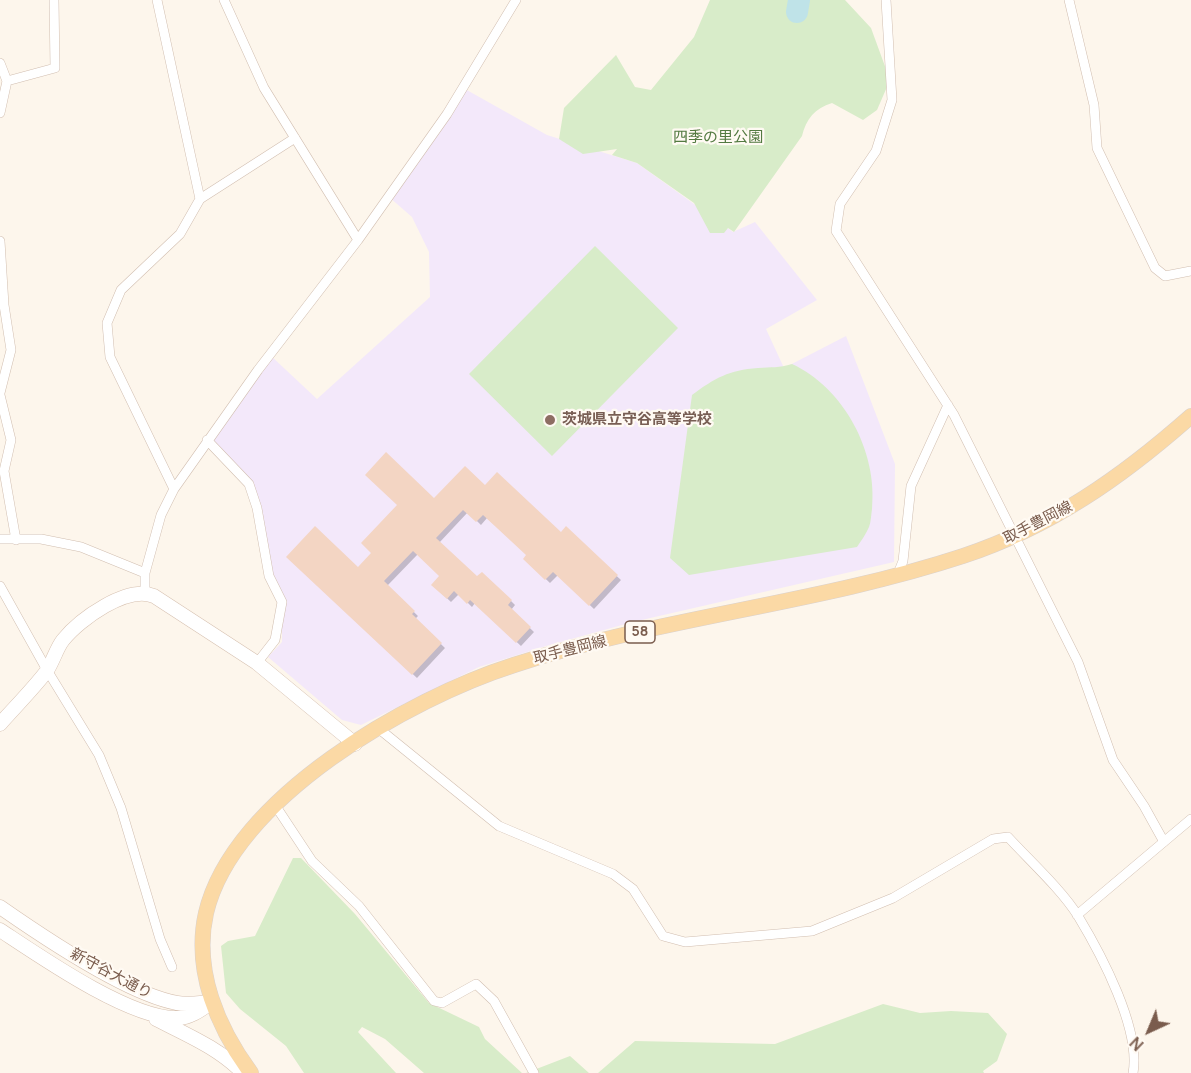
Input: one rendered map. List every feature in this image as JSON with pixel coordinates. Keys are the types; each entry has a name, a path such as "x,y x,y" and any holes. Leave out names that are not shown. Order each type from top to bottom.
{"main road":[{"name":"取手豊岡線","path":"251,1073 225,1035 212,1002 204,949 206,913 227,863 275,805 314,772 378,728 444,693 544,655 897,576 1016,536 1045,523 1107,485 1144,458 1191,416"}],"street":[{"path":"7,81 55,68 54,0"},
{"path":"157,0 200,198"},
{"path":"224,0 264,88 358,240"},
{"path":"145,593 145,573 161,515 174,489 207,440 358,240 465,88 516,0"},
{"path":"886,0 892,100 876,151 840,204 836,231 948,405 1078,662 1113,760 1144,806 1164,843"},
{"path":"1069,0 1094,105 1097,148 1155,268 1165,276 1191,271"},
{"path":"0,63 7,81 0,113"},
{"path":"174,489 110,357 107,323 121,290 180,234 200,198 295,138"},
{"path":"0,241 3,305 11,350 0,394 11,440 4,471 16,540"},
{"path":"897,576 903,561 911,486 948,405"},
{"path":"207,440 249,484 257,508 269,576 282,602 275,640 257,663"},
{"path":"0,539 41,540 81,547 145,573"},
{"path":"0,586 47,670 99,755 121,808 160,939 172,967"},
{"path":"0,724 47,670 62,641 84,618 128,596 145,593 164,601 257,663 355,744"},
{"path":"378,728 499,826 613,874 633,889 663,936 685,942 812,932 893,898 993,839 1008,837 1077,915 1126,1010 1135,1060 1133,1073"},
{"path":"275,805 312,861 359,906 434,1000 442,1003 476,984 494,1001 534,1073"},
{"path":"1077,915 1191,819"},
{"name":"新守谷大通り","path":"0,907 69,952 158,998 190,1004 212,1002"},
{"name":"新守谷大通り","path":"0,930 131,1006 157,1016 177,1019 194,1014 212,1002"},
{"path":"131,1006 211,1047 243,1073"}],"shaded area":[{"name":"茨城県立守谷高等学校","path":"465,89 547,135 637,163 733,232 755,222 817,300 766,329 784,368 846,336 895,464 894,562 633,622 546,646 479,667 361,725 342,720 268,657 282,642 282,602 269,576 249,484 207,440 270,355 317,399 430,297 429,252 412,217 389,197"}],"green space":[{"name":"四季の里公園","path":"710,0 845,0 871,28 890,80 877,110 863,120 832,103 816,111 806,124 802,136 734,232 728,228 724,233 710,233 694,203 637,163 612,155 617,149 583,154 559,139 564,108 616,55 635,87 651,90 694,37"},
{"path":"595,246 678,328 552,456 469,374"},
{"path":"792,364 811,375 827,389 842,405 854,424 863,444 872,487 872,509 868,530 857,547 689,575 670,558 692,395 730,373"},
{"path":"293,858 301,858 355,914 429,1003 479,1027 485,1039 522,1073 424,1073 385,1039 362,1027 358,1032 396,1073 304,1073 286,1046 240,1009 226,993 221,946 228,941 255,936"},
{"path":"883,1004 920,1013 951,1011 988,1013 1007,1034 997,1061 983,1071 984,1073 598,1073 635,1041 775,1044"},
{"path":"570,1056 589,1073 526,1073"}],"building":[{"path":"386,452 434,498 465,466 485,485 497,472 561,532 566,526 618,575 589,606 553,572 545,580 523,559 526,555 483,515 476,522 463,510 436,538 477,576 482,572 512,600 508,605 531,627 516,643 470,600 467,604 454,591 447,599 431,585 439,576 413,551 384,581 415,611 412,614 442,643 412,675 286,557 315,526 358,567 371,553 361,543 397,505 365,475"}],"waterway":[{"path":"797,12 799,0"}],"place":[{"name":"茨城県立守谷高等学校","path":"550,420"}]}
